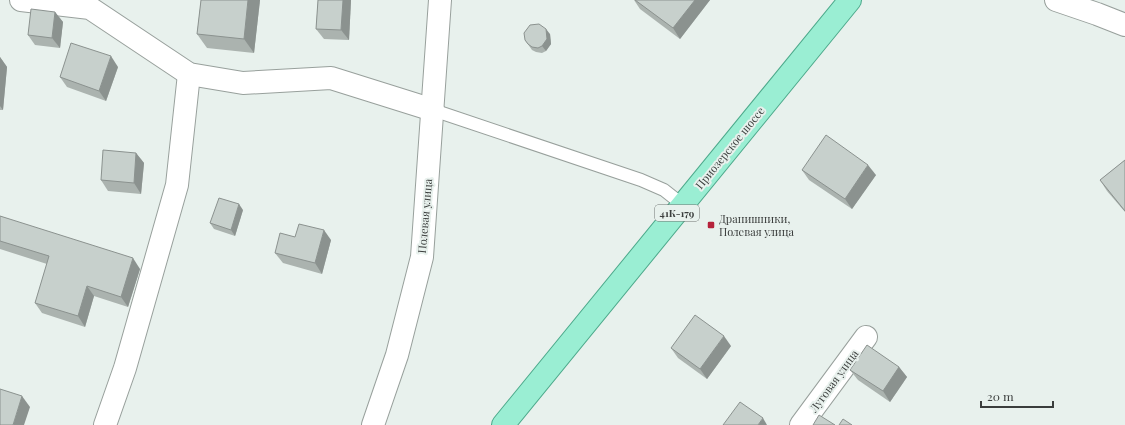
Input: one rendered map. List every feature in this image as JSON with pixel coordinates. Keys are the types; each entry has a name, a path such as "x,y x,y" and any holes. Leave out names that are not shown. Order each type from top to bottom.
{"main road":[{"name":"Приозерское шоссе","path":"503,425 850,0"}],"street":[{"path":"20,0 90,8 189,74 243,83 331,78 433,110"},
{"name":"Полевая улица","path":"373,425 397,355 422,257 440,0"},
{"path":"1056,0 1125,25"},
{"path":"105,425 125,368 177,185 189,74"},
{"name":"Луговая улица","path":"801,425 866,337"}],"lane":[{"path":"433,110 641,180 664,190 683,205"}],"building":[{"path":"201,0 248,0 244,39 197,34"},
{"path":"318,0 343,0 341,30 316,29"},
{"path":"635,0 695,0 673,28"},
{"path":"31,9 55,12 52,38 28,35"},
{"path":"539,24 546,29 547,39 542,46 538,48 532,47 525,40 524,33 530,25"},
{"path":"71,43 111,56 99,91 60,77"},
{"path":"826,135 868,165 845,199 802,170"},
{"path":"103,150 136,153 134,183 101,180"},
{"path":"1125,160 1125,211 1100,180"},
{"path":"219,198 239,204 231,230 210,223"},
{"path":"0,216 133,258 121,297 87,286 78,316 35,303 49,256 0,241"},
{"path":"299,224 324,230 315,263 275,253 280,233 295,237"},
{"path":"695,315 724,336 700,369 671,348"},
{"path":"867,345 899,367 883,391 850,370"},
{"path":"0,389 22,396 13,425 0,425"},
{"path":"740,402 763,418 758,425 723,425"},
{"path":"819,415 835,425 813,425"},
{"path":"843,419 852,425 839,425"}],"place":[{"name":"Дранишники, Полевая улица","path":"711,225"}]}
